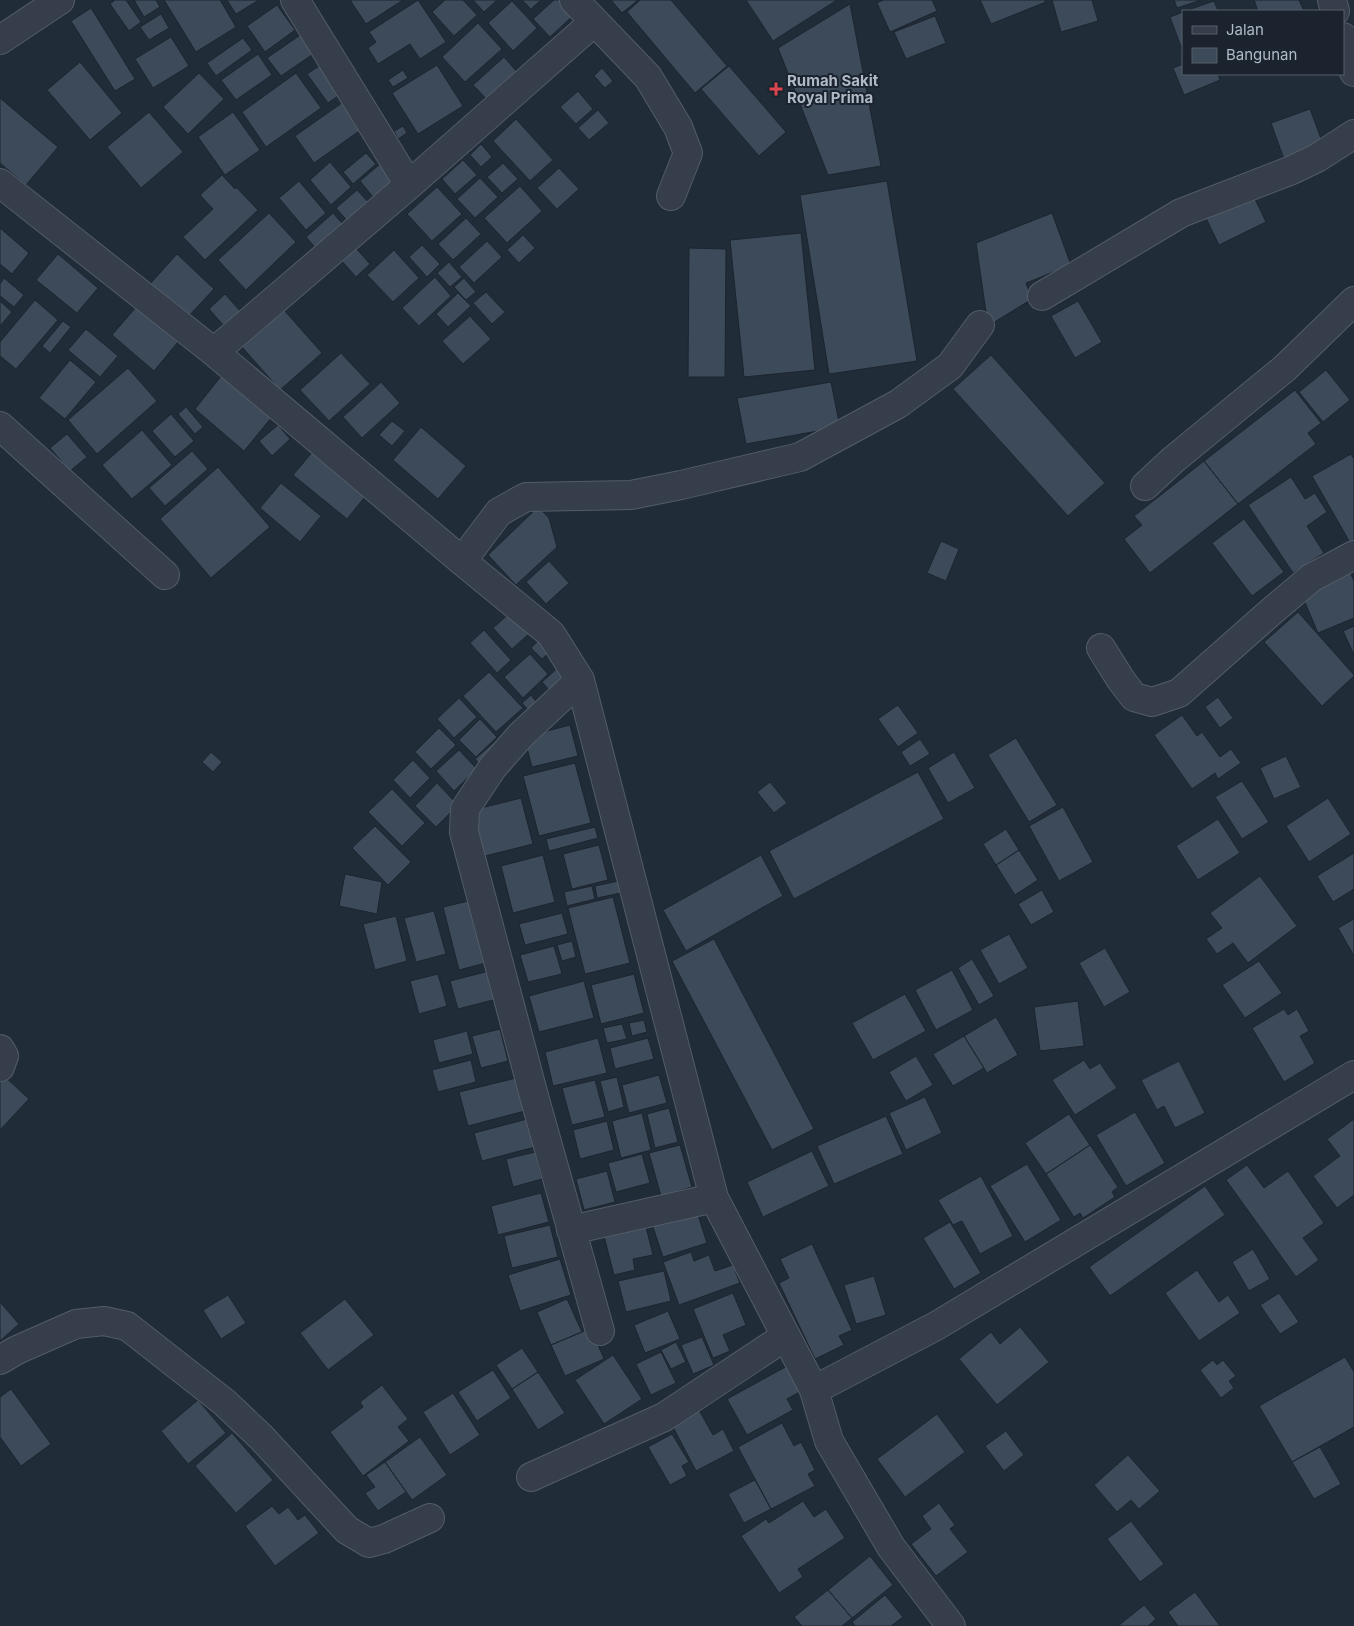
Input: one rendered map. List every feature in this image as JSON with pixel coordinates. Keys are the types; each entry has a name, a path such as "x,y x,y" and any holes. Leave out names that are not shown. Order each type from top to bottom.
{"street":[{"path":"0,40 60,0"},
{"path":"294,0 409,185"},
{"path":"574,0 648,76 678,127 688,153 671,196"},
{"path":"214,352 409,185 594,22"},
{"path":"1344,40 1354,72"},
{"path":"1042,296 1181,213 1292,170 1317,158 1354,134"},
{"path":"0,183 214,352 551,634 580,680 714,1198 814,1390 829,1441 892,1547 951,1626"},
{"path":"1145,486 1173,460 1285,368 1354,300"},
{"path":"462,561 499,512 526,497 631,495 681,486 800,457 898,404 950,366 980,325"},
{"path":"0,426 165,575"},
{"path":"1101,648 1120,680 1134,697 1152,702 1179,692 1311,578 1354,555"},
{"path":"580,680 521,735 493,767 465,809 464,820 467,842 516,1030 600,1331"},
{"path":"0,1049 4,1056 0,1068"},
{"path":"814,1390 936,1326 1354,1075"},
{"path":"571,1230 714,1198"},
{"path":"0,1360 16,1350 76,1324 104,1321 127,1326 148,1340 224,1402 260,1436 347,1530 369,1543 384,1539 430,1518"},
{"path":"531,1478 664,1418 786,1336"}],"building":[{"path":"115,0 126,0 141,22 129,31 110,4"},
{"path":"134,0 156,0 160,7 144,17"},
{"path":"164,0 220,0 236,27 196,52"},
{"path":"227,0 259,0 236,14"},
{"path":"350,0 403,0 366,24"},
{"path":"418,0 446,42 420,59 410,44 378,64 368,48 376,42 369,32"},
{"path":"445,0 463,0 477,15 454,36 432,12"},
{"path":"473,0 497,0 484,12"},
{"path":"522,0 541,0 531,9"},
{"path":"554,0 563,0 576,13 550,37 533,19"},
{"path":"611,0 638,0 622,13"},
{"path":"640,0 671,0 727,66 695,93 627,12"},
{"path":"746,0 837,0 773,41"},
{"path":"883,0 932,0 937,11 890,32 877,3"},
{"path":"980,0 1045,0 1046,2 991,24"},
{"path":"1052,0 1092,0 1098,21 1061,32"},
{"path":"1174,0 1201,0 1177,8"},
{"path":"1254,0 1299,0 1304,10 1258,10"},
{"path":"512,1 537,28 513,51 488,23"},
{"path":"1214,1 1218,10 1188,10"},
{"path":"850,4 881,166 828,175 778,48"},
{"path":"277,5 295,30 265,52 247,26"},
{"path":"91,8 135,79 115,91 71,21"},
{"path":"1182,12 1182,49 1170,17"},
{"path":"161,14 169,28 149,40 140,27"},
{"path":"935,16 946,43 906,59 894,32"},
{"path":"478,23 502,49 465,82 442,57"},
{"path":"306,31 319,50 281,76 267,58"},
{"path":"171,37 189,66 153,88 135,59"},
{"path":"243,38 252,50 216,76 207,63"},
{"path":"258,54 272,75 236,100 221,80"},
{"path":"504,57 525,81 495,108 473,85"},
{"path":"80,62 122,113 90,140 47,90"},
{"path":"325,62 345,91 328,103 307,74"},
{"path":"1182,64 1182,75 1218,75 1220,80 1184,95 1173,68"},
{"path":"437,65 463,106 418,134 392,93"},
{"path":"729,66 786,132 759,156 701,89"},
{"path":"602,68 613,81 605,88 594,76"},
{"path":"403,70 408,78 393,87 388,80"},
{"path":"199,73 224,99 188,134 163,107"},
{"path":"296,73 321,108 266,147 242,112"},
{"path":"578,91 593,109 576,124 560,107"},
{"path":"0,98 58,147 26,185 0,163"},
{"path":"346,100 365,127 314,163 295,136"},
{"path":"1310,109 1323,144 1284,159 1271,123"},
{"path":"598,110 609,123 589,140 578,128"},
{"path":"149,112 183,152 141,188 107,147"},
{"path":"233,112 260,150 225,175 198,137"},
{"path":"516,119 553,160 530,181 493,141"},
{"path":"403,126 407,133 398,139 394,131"},
{"path":"481,144 492,157 481,167 470,155"},
{"path":"366,153 376,164 353,184 343,172"},
{"path":"463,160 477,175 455,194 442,179"},
{"path":"330,162 351,187 331,205 310,180"},
{"path":"503,163 518,179 502,193 487,177"},
{"path":"380,164 394,180 373,197 360,181"},
{"path":"559,168 579,189 557,209 537,188"},
{"path":"222,175 258,210 205,260 183,237 213,209 200,195"},
{"path":"480,178 498,197 475,218 457,199"},
{"path":"299,181 326,213 306,230 279,198"},
{"path":"887,181 917,361 829,374 800,195"},
{"path":"520,186 542,211 507,243 484,218"},
{"path":"437,187 462,214 432,241 407,214"},
{"path":"357,190 371,205 350,224 336,208"},
{"path":"1253,195 1266,222 1219,245 1206,218"},
{"path":"269,213 296,242 246,290 218,260"},
{"path":"333,213 349,231 322,255 306,237"},
{"path":"1052,213 1071,265 1026,283 1032,299 988,326 976,243"},
{"path":"466,218 481,234 453,260 438,244"},
{"path":"0,228 29,253 12,274 0,264"},
{"path":"801,233 815,370 744,377 730,240"},
{"path":"523,235 535,248 519,263 507,250"},
{"path":"487,241 502,257 474,283 459,267"},
{"path":"422,245 440,264 427,277 409,257"},
{"path":"354,246 370,264 356,277 340,259"},
{"path":"689,248 726,249 725,377 688,377"},
{"path":"394,250 419,278 393,302 367,275"},
{"path":"58,254 98,288 77,313 36,280"},
{"path":"177,254 214,289 186,319 149,285"},
{"path":"449,262 462,277 450,287 437,273"},
{"path":"435,277 451,296 419,326 402,308"},
{"path":"4,278 24,295 14,307 0,296 0,284"},
{"path":"464,278 476,292 466,300 454,287"},
{"path":"486,292 505,312 492,324 473,303"},
{"path":"458,293 471,306 448,327 436,314"},
{"path":"225,294 241,312 225,327 209,309"},
{"path":"35,300 58,320 16,369 0,356 0,342"},
{"path":"0,301 12,312 0,326"},
{"path":"1078,301 1102,342 1075,358 1051,316"},
{"path":"137,306 178,342 154,371 112,335"},
{"path":"284,310 322,353 280,390 242,347"},
{"path":"470,316 491,339 463,364 442,341"},
{"path":"63,321 71,327 50,353 42,346"},
{"path":"86,329 118,356 100,377 68,350"},
{"path":"341,353 370,384 329,421 300,390"},
{"path":"991,355 1105,483 1068,516 953,389"},
{"path":"70,360 96,382 65,419 39,398"},
{"path":"128,368 157,401 97,454 68,420"},
{"path":"1326,370 1350,400 1323,422 1299,392"},
{"path":"222,375 272,417 244,451 195,409"},
{"path":"381,382 400,403 362,438 343,417"},
{"path":"831,382 840,427 746,444 737,398"},
{"path":"1295,390 1321,423 1308,433 1316,444 1238,504 1204,461"},
{"path":"186,407 203,427 195,434 178,414"},
{"path":"171,414 194,441 175,457 152,431"},
{"path":"392,421 405,431 392,446 379,435"},
{"path":"278,425 290,439 272,456 259,441"},
{"path":"421,427 466,466 438,499 393,460"},
{"path":"142,430 172,465 132,499 102,465"},
{"path":"67,434 87,457 70,471 50,448"},
{"path":"315,449 368,493 347,519 293,475"},
{"path":"192,451 208,469 165,506 149,488"},
{"path":"1351,454 1354,459 1354,544 1352,546 1312,476"},
{"path":"1204,461 1238,504 1150,573 1124,539 1142,525 1134,516"},
{"path":"218,467 270,527 211,578 160,519"},
{"path":"1291,477 1305,499 1315,493 1327,512 1307,526 1324,553 1293,573 1248,505"},
{"path":"281,483 321,516 300,542 260,508"},
{"path":"538,507 549,518 557,547 516,585 488,555"},
{"path":"1244,519 1284,572 1252,596 1212,543"},
{"path":"941,541 959,549 946,581 927,573"},
{"path":"549,561 569,583 546,604 526,582"},
{"path":"1350,572 1354,581 1354,618 1318,633 1301,593"},
{"path":"512,611 531,632 512,649 493,628"},
{"path":"1298,612 1354,675 1322,706 1264,642"},
{"path":"1354,626 1354,655 1343,631"},
{"path":"484,630 511,660 497,673 470,643"},
{"path":"540,639 551,651 542,659 531,648"},
{"path":"530,654 548,674 523,698 504,677"},
{"path":"560,666 568,674 550,691 542,682"},
{"path":"489,672 523,708 496,732 463,696"},
{"path":"531,695 538,704 530,712 522,703"},
{"path":"1218,697 1233,718 1220,728 1205,707"},
{"path":"459,698 477,717 454,738 437,719"},
{"path":"898,705 918,733 898,747 878,719"},
{"path":"1182,715 1197,736 1202,732 1220,757 1231,749 1241,763 1218,779 1215,773 1192,789 1154,735"},
{"path":"480,719 497,737 476,757 459,740"},
{"path":"570,725 578,756 532,767 524,737"},
{"path":"439,728 456,745 431,769 415,752"},
{"path":"499,738 509,748 485,770 475,759"},
{"path":"1016,738 1057,805 1029,822 988,755"},
{"path":"920,739 930,754 910,766 901,752"},
{"path":"459,750 477,769 454,791 436,771"},
{"path":"211,752 222,762 213,772 202,762"},
{"path":"954,752 975,788 948,803 928,768"},
{"path":"1286,756 1301,787 1274,799 1260,768"},
{"path":"413,760 430,778 410,798 393,780"},
{"path":"575,763 591,823 539,836 523,776"},
{"path":"918,772 944,819 794,899 769,851"},
{"path":"1242,781 1269,822 1242,839 1215,797"},
{"path":"770,782 787,803 774,813 757,792"},
{"path":"437,783 458,805 436,827 415,806"},
{"path":"392,789 425,823 402,846 368,812"},
{"path":"521,798 533,844 481,857 469,811"},
{"path":"1328,798 1351,834 1309,862 1286,826"},
{"path":"1063,807 1093,862 1059,881 1029,826"},
{"path":"1218,819 1240,853 1198,880 1176,846"},
{"path":"375,826 411,862 388,885 352,848"},
{"path":"595,827 598,838 549,851 546,839"},
{"path":"1006,829 1019,850 996,865 983,844"},
{"path":"599,845 608,880 572,889 563,854"},
{"path":"1019,850 1038,880 1015,895 996,865"},
{"path":"1354,853 1354,889 1333,902 1317,876"},
{"path":"543,855 555,902 513,913 501,866"},
{"path":"761,855 783,896 686,951 663,910"},
{"path":"345,874 382,882 377,914 339,906"},
{"path":"1260,876 1297,926 1248,963 1233,943 1217,954 1206,939 1222,928 1210,913"},
{"path":"623,880 626,892 597,898 595,886"},
{"path":"592,886 595,899 567,906 564,892"},
{"path":"1042,890 1054,912 1031,925 1018,904"},
{"path":"613,897 630,963 585,974 568,908"},
{"path":"477,899 493,961 459,970 443,907"},
{"path":"434,911 446,954 416,962 404,918"},
{"path":"562,913 568,934 525,945 519,924"},
{"path":"396,916 407,961 375,970 363,924"},
{"path":"1354,919 1354,956 1338,928"},
{"path":"1009,934 1028,968 999,984 980,950"},
{"path":"714,939 814,1129 772,1150 672,961"},
{"path":"572,941 576,957 562,961 557,945"},
{"path":"554,946 562,974 528,982 520,955"},
{"path":"1105,948 1130,992 1104,1007 1079,963"},
{"path":"972,959 994,996 979,1005 958,968"},
{"path":"1259,961 1282,993 1245,1018 1222,985"},
{"path":"493,970 501,998 458,1009 450,981"},
{"path":"952,970 973,1010 936,1030 915,990"},
{"path":"438,974 447,1006 419,1014 410,981"},
{"path":"634,974 644,1013 601,1024 591,985"},
{"path":"584,981 594,1018 539,1032 529,996"},
{"path":"905,994 926,1031 873,1060 852,1023"},
{"path":"1078,1001 1084,1046 1040,1051 1034,1007"},
{"path":"1284,1009 1288,1015 1297,1009 1309,1031 1300,1036 1315,1063 1284,1082 1252,1028"},
{"path":"996,1017 1018,1055 987,1073 964,1036"},
{"path":"644,1020 647,1032 632,1036 629,1023"},
{"path":"622,1024 627,1039 607,1043 603,1028"},
{"path":"500,1029 508,1061 481,1068 472,1036"},
{"path":"467,1031 473,1054 439,1063 433,1040"},
{"path":"964,1036 984,1068 953,1086 933,1054"},
{"path":"598,1038 607,1073 553,1086 545,1052"},
{"path":"648,1038 654,1059 615,1069 610,1048"},
{"path":"916,1056 933,1085 906,1101 889,1072"},
{"path":"471,1060 476,1082 438,1092 432,1070"},
{"path":"1084,1060 1090,1069 1100,1063 1117,1088 1075,1115 1052,1080"},
{"path":"1179,1061 1205,1113 1175,1128 1164,1106 1157,1110 1141,1080"},
{"path":"2,1074 29,1099 0,1130 0,1076"},
{"path":"659,1075 667,1103 629,1113 622,1085"},
{"path":"617,1077 624,1107 608,1112 600,1081"},
{"path":"516,1078 525,1111 468,1126 459,1092"},
{"path":"595,1080 605,1117 572,1125 562,1088"},
{"path":"925,1097 942,1133 906,1150 889,1113"},
{"path":"669,1108 678,1142 655,1148 647,1114"},
{"path":"1135,1112 1165,1163 1126,1186 1096,1135"},
{"path":"642,1113 651,1150 621,1158 612,1121"},
{"path":"1069,1114 1090,1145 1046,1174 1025,1143"},
{"path":"886,1116 903,1154 834,1184 817,1146"},
{"path":"527,1119 535,1147 482,1161 474,1133"},
{"path":"1354,1119 1354,1195 1337,1208 1313,1176 1340,1156 1327,1139"},
{"path":"607,1121 614,1150 580,1159 573,1130"},
{"path":"680,1145 692,1187 661,1196 649,1153"},
{"path":"1090,1145 1118,1187 1112,1192 1115,1197 1083,1218 1080,1213 1074,1217 1046,1174"},
{"path":"812,1151 829,1186 763,1217 747,1182"},
{"path":"535,1152 542,1179 513,1187 506,1159"},
{"path":"642,1154 650,1183 616,1192 608,1163"},
{"path":"1027,1164 1061,1220 1025,1242 990,1186"},
{"path":"1247,1165 1264,1188 1288,1171 1324,1223 1303,1238 1319,1260 1296,1277 1226,1180"},
{"path":"607,1171 615,1202 584,1210 576,1179"},
{"path":"981,1176 1013,1236 980,1254 962,1221 953,1225 938,1200"},
{"path":"1205,1186 1225,1215 1110,1296 1089,1267"},
{"path":"541,1193 549,1222 498,1235 491,1206"},
{"path":"696,1209 707,1243 663,1257 652,1224"},
{"path":"644,1219 653,1255 633,1259 635,1270 614,1275 604,1236"},
{"path":"950,1222 981,1273 954,1289 923,1238"},
{"path":"550,1225 558,1257 512,1268 504,1236"},
{"path":"812,1244 852,1330 839,1336 844,1345 815,1359 779,1283 789,1278 780,1259"},
{"path":"1253,1249 1270,1279 1249,1291 1232,1262"},
{"path":"691,1252 694,1261 709,1255 715,1271 733,1265 740,1283 679,1305 663,1262"},
{"path":"560,1259 571,1295 520,1311 508,1275"},
{"path":"1197,1270 1219,1302 1228,1295 1240,1313 1199,1341 1165,1293"},
{"path":"664,1271 671,1301 626,1312 618,1281"},
{"path":"874,1276 886,1315 856,1324 844,1285"},
{"path":"733,1293 746,1325 723,1335 730,1351 713,1358 693,1309"},
{"path":"1279,1293 1299,1322 1280,1334 1260,1305"},
{"path":"228,1295 246,1323 221,1339 203,1310"},
{"path":"345,1299 374,1335 328,1370 300,1333"},
{"path":"567,1299 582,1332 551,1345 537,1312"},
{"path":"0,1302 19,1324 0,1341"},
{"path":"668,1311 680,1339 645,1353 634,1325"},
{"path":"1020,1327 1049,1362 997,1405 959,1359 991,1332 1000,1344"},
{"path":"591,1328 604,1359 565,1376 551,1345"},
{"path":"702,1337 714,1365 693,1374 681,1345"},
{"path":"676,1342 686,1362 671,1369 661,1350"},
{"path":"522,1348 538,1372 512,1389 496,1365"},
{"path":"661,1352 676,1383 651,1395 636,1364"},
{"path":"613,1355 642,1399 604,1424 575,1380"},
{"path":"1345,1357 1354,1372 1354,1427 1292,1462 1259,1406"},
{"path":"1213,1360 1217,1365 1223,1360 1236,1376 1229,1381 1234,1388 1221,1398 1200,1370"},
{"path":"789,1365 803,1390 787,1399 793,1410 747,1435 727,1399"},
{"path":"493,1370 511,1398 477,1421 458,1392"},
{"path":"538,1372 565,1413 538,1430 512,1389"},
{"path":"382,1385 408,1419 398,1427 409,1441 363,1476 330,1432 363,1407 360,1402"},
{"path":"11,1389 51,1444 21,1466 0,1437 0,1397"},
{"path":"453,1393 480,1435 450,1455 423,1412"},
{"path":"198,1400 226,1433 188,1464 161,1431"},
{"path":"699,1410 713,1435 723,1429 734,1451 696,1471 672,1425"},
{"path":"937,1414 965,1452 905,1497 877,1459"},
{"path":"782,1423 794,1446 801,1442 815,1470 808,1474 815,1486 771,1509 738,1447"},
{"path":"1006,1431 1024,1455 1004,1471 985,1446"},
{"path":"232,1433 273,1480 236,1513 195,1466"},
{"path":"672,1434 689,1462 682,1466 687,1476 670,1485 648,1447"},
{"path":"420,1437 447,1475 412,1500 385,1462"},
{"path":"1320,1447 1341,1484 1314,1499 1292,1462"},
{"path":"1128,1455 1160,1491 1139,1509 1131,1500 1117,1512 1094,1485"},
{"path":"385,1462 406,1492 378,1511 365,1493 375,1487 366,1475"},
{"path":"755,1480 771,1509 744,1523 728,1494"},
{"path":"803,1501 814,1517 826,1509 845,1538 798,1569 803,1577 779,1593 741,1536 766,1519 769,1523"},
{"path":"939,1503 955,1525 950,1529 968,1552 936,1576 911,1544 931,1529 922,1516"},
{"path":"272,1506 279,1514 288,1507 298,1520 305,1515 319,1533 275,1566 245,1526"},
{"path":"1131,1521 1164,1564 1140,1582 1107,1539"},
{"path":"870,1556 893,1585 852,1618 828,1590"},
{"path":"828,1590 852,1618 842,1626 802,1626 794,1617"},
{"path":"1195,1592 1220,1626 1178,1626 1168,1612"},
{"path":"885,1595 903,1617 891,1626 855,1626 852,1622"},
{"path":"1144,1605 1156,1619 1148,1626 1118,1626"}],"place":[{"name":"Rumah Sakit Royal Prima","path":"776,89"}]}
